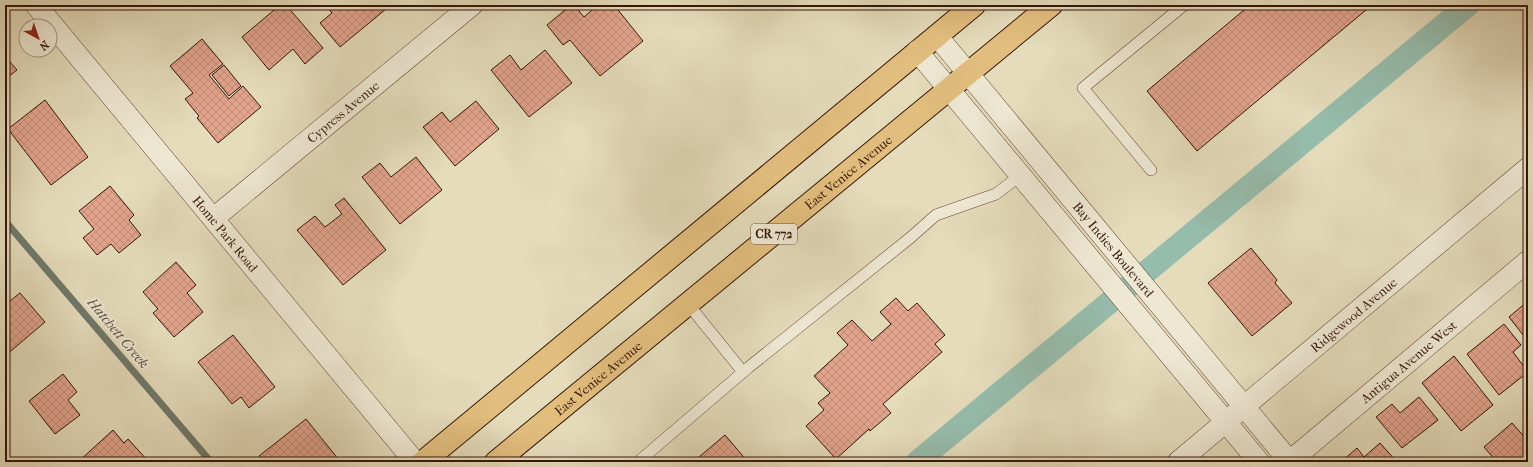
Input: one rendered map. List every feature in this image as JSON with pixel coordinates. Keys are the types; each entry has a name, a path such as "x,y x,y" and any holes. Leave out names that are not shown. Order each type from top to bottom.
{"main road":[{"path":"423,462 974,5"},
{"name":"East Venice Avenue","path":"496,462 949,89 968,75 1051,5"}],"street":[{"name":"Home Park Road","path":"36,5 416,462"},
{"name":"Cypress Avenue","path":"214,218 472,5"},
{"name":"Bay Indies Boulevard","path":"937,36 1290,462"},
{"name":"Bay Indies Boulevard","path":"917,51 1259,462"},
{"name":"Ridgewood Avenue","path":"1178,462 1528,168"},
{"name":"Antigua Avenue West","path":"1290,462 1528,261"}],"lane":[{"path":"1151,170 1083,88 1184,5"},
{"path":"638,462 743,372 910,238 936,215 996,194 1021,175"},
{"path":"688,304 743,372"}],"building":[{"path":"280,5 286,5 323,48 305,64 293,49 269,70 242,37"},
{"path":"325,5 383,5 386,9 340,47 320,23 332,13"},
{"path":"571,5 574,5 584,17 598,5 614,5 643,41 600,76 570,40 563,45 547,25"},
{"path":"1250,5 1372,5 1197,151 1147,91"},
{"path":"202,39 223,64 209,75 229,99 243,86 261,107 218,143 197,118 199,116 185,99 193,93 170,66"},
{"path":"545,50 572,83 529,117 491,70 510,55 521,70"},
{"path":"5,56 17,70 5,79"},
{"path":"224,65 241,86 229,96 212,75"},
{"path":"45,100 88,157 51,185 8,129"},
{"path":"476,101 499,129 455,166 423,127 442,112 450,122"},
{"path":"416,157 442,190 400,224 362,177 380,163 391,177"},
{"path":"110,186 134,215 129,220 141,235 119,253 111,244 97,255 83,238 94,229 79,211"},
{"path":"344,198 386,250 343,285 297,230 315,216 325,227 342,214 335,205"},
{"path":"1251,248 1277,280 1275,283 1292,303 1252,336 1208,283"},
{"path":"176,262 196,285 187,293 203,312 174,337 153,313 158,309 143,292"},
{"path":"20,293 45,322 5,356 5,305"},
{"path":"896,298 908,311 917,303 945,335 935,344 942,352 883,404 891,413 870,431 869,429 836,459 806,426 824,410 818,403 830,393 814,376 848,345 837,333 852,320 872,341 891,324 880,312"},
{"path":"1528,301 1528,339 1527,340 1509,317"},
{"path":"1504,324 1521,345 1513,352 1528,372 1499,395 1467,354"},
{"path":"233,335 275,387 249,408 241,397 232,404 198,362"},
{"path":"1454,356 1493,405 1461,431 1422,383"},
{"path":"63,374 77,392 68,400 80,415 55,434 29,401"},
{"path":"1419,397 1438,420 1402,448 1376,417 1392,404 1400,413"},
{"path":"306,419 339,460 337,462 264,462 259,456"},
{"path":"1512,423 1528,441 1528,462 1497,462 1484,447"},
{"path":"113,430 124,443 128,439 149,462 78,462"},
{"path":"725,435 748,462 693,462"},
{"path":"1380,443 1397,462 1341,462 1357,448 1364,457"}],"waterway":[{"path":"917,462 1468,5"},
{"name":"Hatchett Creek","path":"5,221 211,462"}]}
